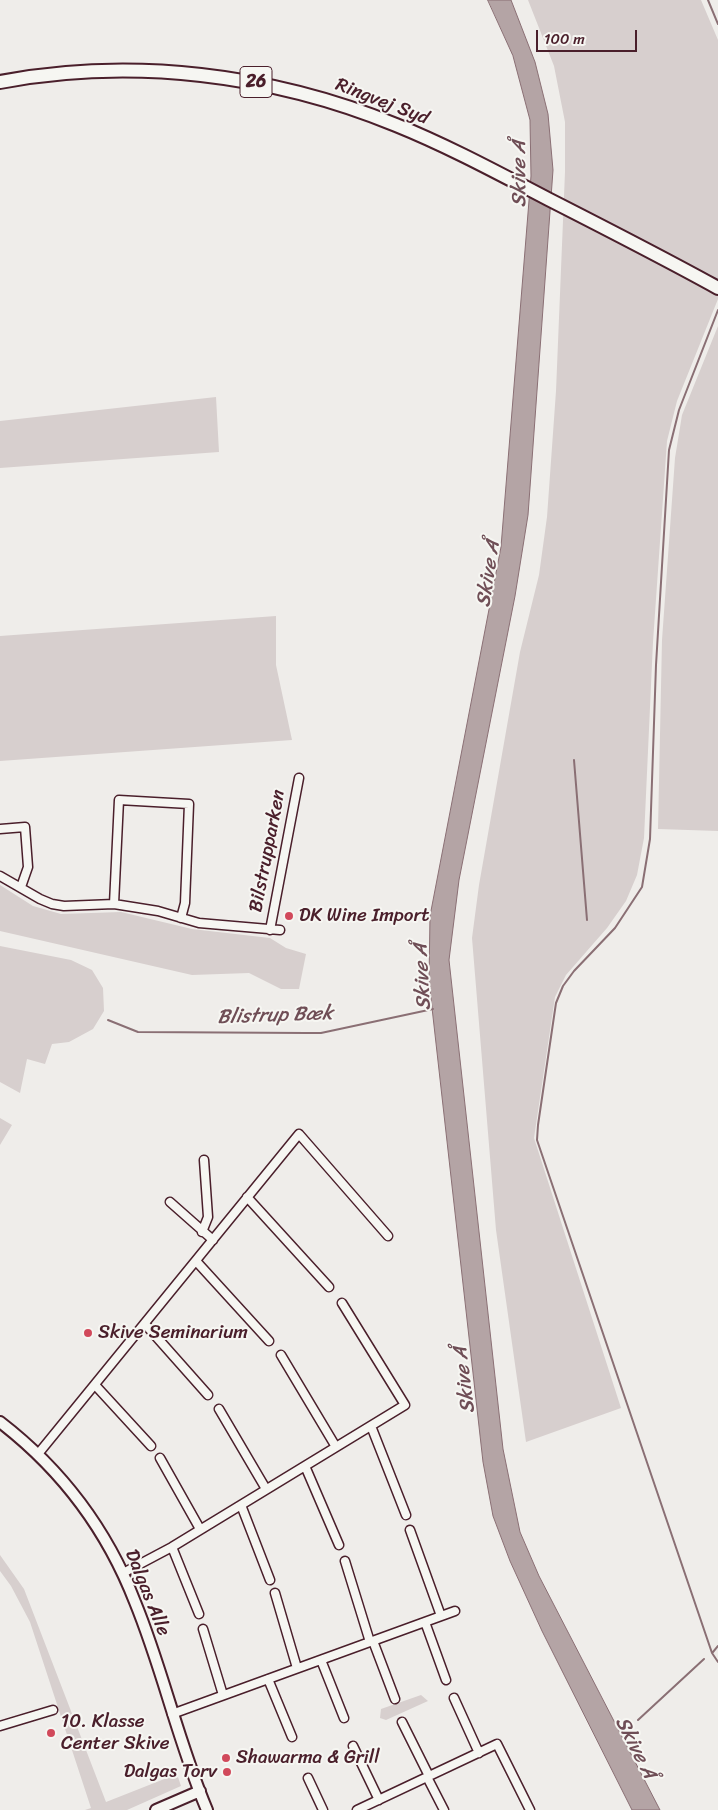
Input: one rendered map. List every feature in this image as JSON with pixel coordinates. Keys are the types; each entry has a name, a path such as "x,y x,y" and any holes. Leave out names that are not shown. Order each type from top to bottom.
{"main road":[{"name":"Ringvej Syd","path":"0,82 51,75 116,70 190,74 256,82 332,102 396,125 496,172 718,288"}],"street":[{"name":"Bilstrupparken","path":"270,930 299,778"},
{"path":"114,904 119,800 189,804 184,903 181,918"},
{"path":"0,829 25,827 28,867 21,887"},
{"name":"Bilstrupparken","path":"0,876 40,900 52,904 64,906 114,904 158,911 218,926 280,930"},
{"path":"38,1454 299,1134 388,1236"},
{"path":"202,1232 208,1217 204,1160"},
{"path":"247,1197 330,1287"},
{"path":"170,1202 213,1240"},
{"path":"196,1261 269,1341"},
{"path":"123,1573 172,1547 405,1405 342,1303"},
{"path":"145,1324 208,1395"},
{"path":"281,1355 336,1447"},
{"path":"95,1386 151,1446"},
{"path":"219,1408 266,1490"},
{"name":"Dalgas Alle","path":"0,1422 38,1454 58,1474 86,1510 123,1573 136,1602 172,1714 207,1810"},
{"path":"371,1426 406,1515"},
{"path":"160,1458 200,1529"},
{"path":"305,1466 339,1545"},
{"path":"241,1505 270,1580"},
{"path":"410,1530 441,1616"},
{"path":"172,1547 199,1614"},
{"path":"345,1561 372,1641 395,1699"},
{"path":"275,1593 297,1668"},
{"path":"172,1714 455,1611"},
{"path":"425,1622 446,1680"},
{"path":"203,1629 224,1695"},
{"path":"321,1660 344,1718"},
{"path":"268,1678 292,1737"},
{"path":"454,1698 479,1753"},
{"path":"0,1726 53,1710"},
{"path":"402,1722 444,1810"},
{"path":"359,1810 497,1744 530,1810"},
{"path":"353,1746 379,1800"},
{"path":"308,1778 323,1810"},
{"path":"156,1810 200,1791"}],"shaded area":[{"path":"488,0 511,0 535,62 548,114 553,170 528,515 515,596 459,880 449,960 503,1449 520,1532 539,1576 660,1810 632,1810 542,1631 510,1561 493,1516 483,1462 429,981 430,916 501,547 531,176 530,120 513,56"},
{"path":"528,0 701,0 718,40 718,299 677,401 667,441 653,642 644,838 637,875 626,901 607,928 566,975 555,997 534,1138 621,1408 526,1442 496,1230 472,938 479,885 520,652 539,575 547,517 556,391 565,172 565,122 554,66"},
{"path":"718,326 718,831 658,829 662,640 675,458 682,415"},
{"path":"216,397 219,452 0,468 0,421"},
{"path":"276,616 276,665 292,740 0,761 0,636"},
{"path":"0,885 33,906 61,914 121,912 192,929 270,938 286,948 306,954 299,989 281,989 249,973 192,975 0,931"},
{"path":"0,946 71,960 92,970 103,988 104,1011 93,1029 69,1042 52,1044 45,1064 27,1059 20,1093 0,1082"},
{"path":"0,1118 12,1125 0,1145"},
{"path":"0,1555 24,1589 106,1802 177,1774 181,1786 127,1810 85,1810 91,1808 30,1622 11,1586 0,1571"},
{"path":"421,1695 428,1701 386,1720 380,1718 381,1709"}],"waterway":[{"path":"708,0 718,24"},
{"path":"718,310 679,410 669,450 656,665 650,839 642,887 615,928 574,971 563,986 556,1003 537,1140 712,1653 718,1662"},
{"path":"574,760 587,920"},
{"name":"Blistrup Bæk","path":"108,1020 138,1032 321,1033 433,1009"},
{"path":"713,1652 718,1646"},
{"name":"Skive Å","path":"638,1720 704,1659"}],"place":[{"name":"DK Wine Import","path":"289,916"},
{"name":"Skive Seminarium","path":"88,1333"},
{"name":"10. Klasse Center Skive","path":"51,1733"},
{"name":"Shawarma & Grill","path":"226,1758"},
{"name":"Dalgas Torv","path":"227,1772"}]}
